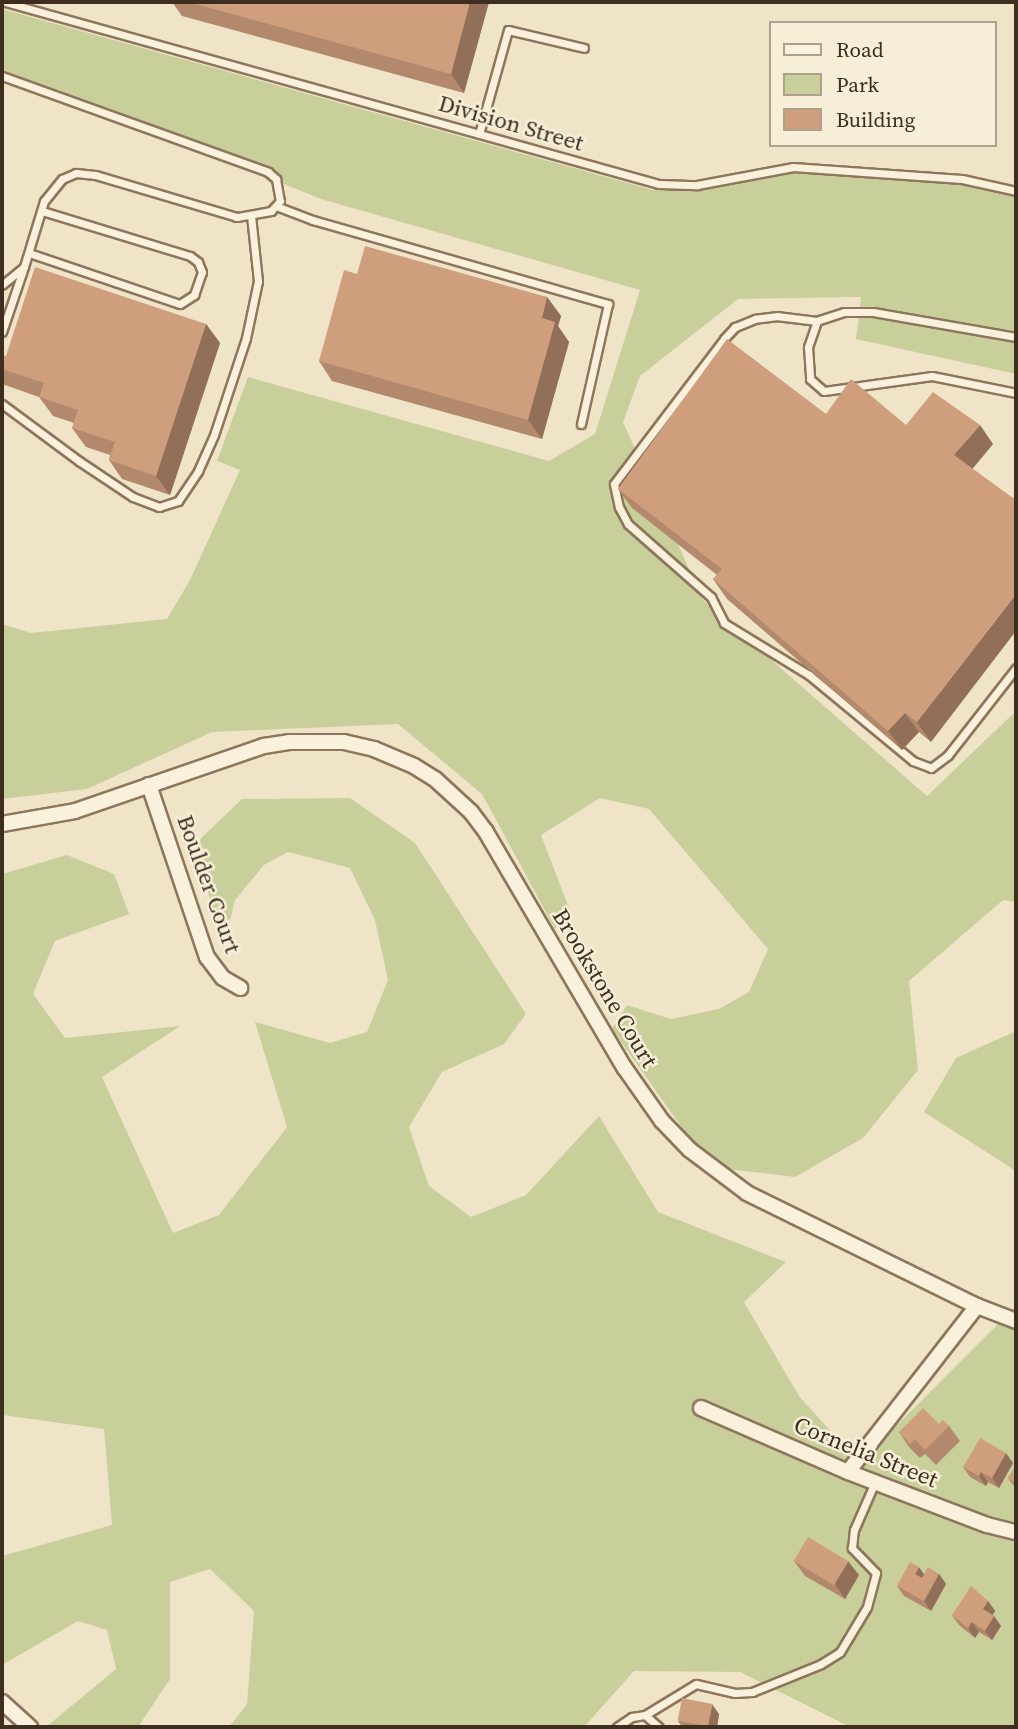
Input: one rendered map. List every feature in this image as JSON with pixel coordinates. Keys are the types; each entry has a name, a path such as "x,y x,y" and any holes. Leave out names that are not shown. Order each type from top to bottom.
{"street":[{"name":"Brookstone Court","path":"2,824 75,811 264,746 320,740 374,749 425,772 454,794 486,832 624,1067 662,1121 690,1150 747,1193 978,1306 1016,1321"},
{"name":"Boulder Court","path":"149,785 207,957 223,978 240,988"},
{"path":"848,1472 978,1306"},
{"name":"Cornelia Street","path":"701,1408 848,1472 987,1525 1016,1532"},
{"path":"2,1702 30,1727"}],"lane":[{"name":"Division Street","path":"5,2 659,184 696,185 793,167 962,178 1016,191"},
{"path":"479,134 508,30 584,48"},
{"path":"2,76 268,172 276,179 281,201 271,211 237,217 95,175 76,173 62,179 44,201 2,332"},
{"path":"276,206 313,220 608,304 581,424"},
{"path":"29,253 180,304 194,295 202,272 198,262 191,256 42,211"},
{"path":"2,404 133,497 159,507 178,501 198,471 214,435 246,338 258,281 251,216"},
{"path":"2,285 24,267"},
{"path":"1016,337 873,312 844,312 817,321 778,316 755,319 735,327 724,339 614,484 619,507 628,524 711,597 724,623 809,676 913,761 931,768 948,755 1016,668"},
{"path":"817,321 808,347 810,379 824,391 932,376 1016,393"},
{"path":"617,1727 632,1717 645,1715 696,1684 735,1693 752,1692 821,1664 840,1652 867,1607 876,1573 852,1548 854,1530 875,1482"},
{"path":"645,1715 659,1727"}],"green space":[{"path":"2,9 653,190 837,166 970,176 1016,189 1016,374 856,339 861,297 738,299 640,376 623,422 703,600 927,796 1016,711 1016,902 1003,900 909,981 918,1070 863,1138 795,1177 727,1169 695,1146 612,1029 627,1005 671,1019 719,1009 749,992 768,949 649,809 600,798 541,835 572,916 555,929 482,794 398,724 212,732 87,789 2,799 2,624 31,633 167,619 190,580 240,470 217,461 248,377 549,461 595,434 640,290 321,199 2,70"},
{"path":"350,798 415,843 526,1014 504,1044 442,1072 409,1127 429,1186 471,1217 526,1195 599,1116 658,1212 786,1262 744,1302 799,1396 859,1463 1016,1306 1016,1727 850,1727 740,1672 634,1671 584,1727 229,1727 247,1704 254,1611 210,1569 170,1582 170,1679 138,1727 46,1727 116,1669 107,1630 78,1621 2,1665 2,1556 112,1525 104,1429 2,1415 2,874 67,855 114,874 129,914 55,941 33,994 65,1038 180,1026 102,1077 173,1233 219,1215 287,1127 255,1022 330,1043 367,1032 388,980 375,920 350,868 288,852 264,865 235,900 224,946 194,845 242,799"},
{"path":"1016,1031 1016,1171 924,1112 956,1058"}],"building":[{"path":"188,2 470,2 451,74"},
{"path":"365,246 547,297 542,318 555,322 528,420 319,361 344,270 357,274"},
{"path":"35,267 206,324 156,476 109,460 115,442 72,428 78,410 39,397 44,383 2,369 2,355 6,356"},
{"path":"727,339 826,414 851,379 906,425 933,392 980,425 954,455 1013,498 1016,494 1016,594 917,722 905,713 888,731 713,579 722,569 618,489"},
{"path":"923,1408 939,1424 943,1420 949,1426 925,1450 915,1439 910,1444 899,1432"},
{"path":"980,1438 1006,1453 992,1478 981,1472 979,1476 963,1467"},
{"path":"1016,1466 1016,1484 1008,1478"},
{"path":"808,1537 848,1561 834,1585 794,1561"},
{"path":"910,1562 919,1567 915,1574 922,1578 928,1567 939,1574 924,1601 897,1586"},
{"path":"971,1586 988,1601 983,1609 994,1616 985,1631 972,1622 968,1628 952,1615"},
{"path":"682,1698 712,1704 708,1726 678,1721"}]}
